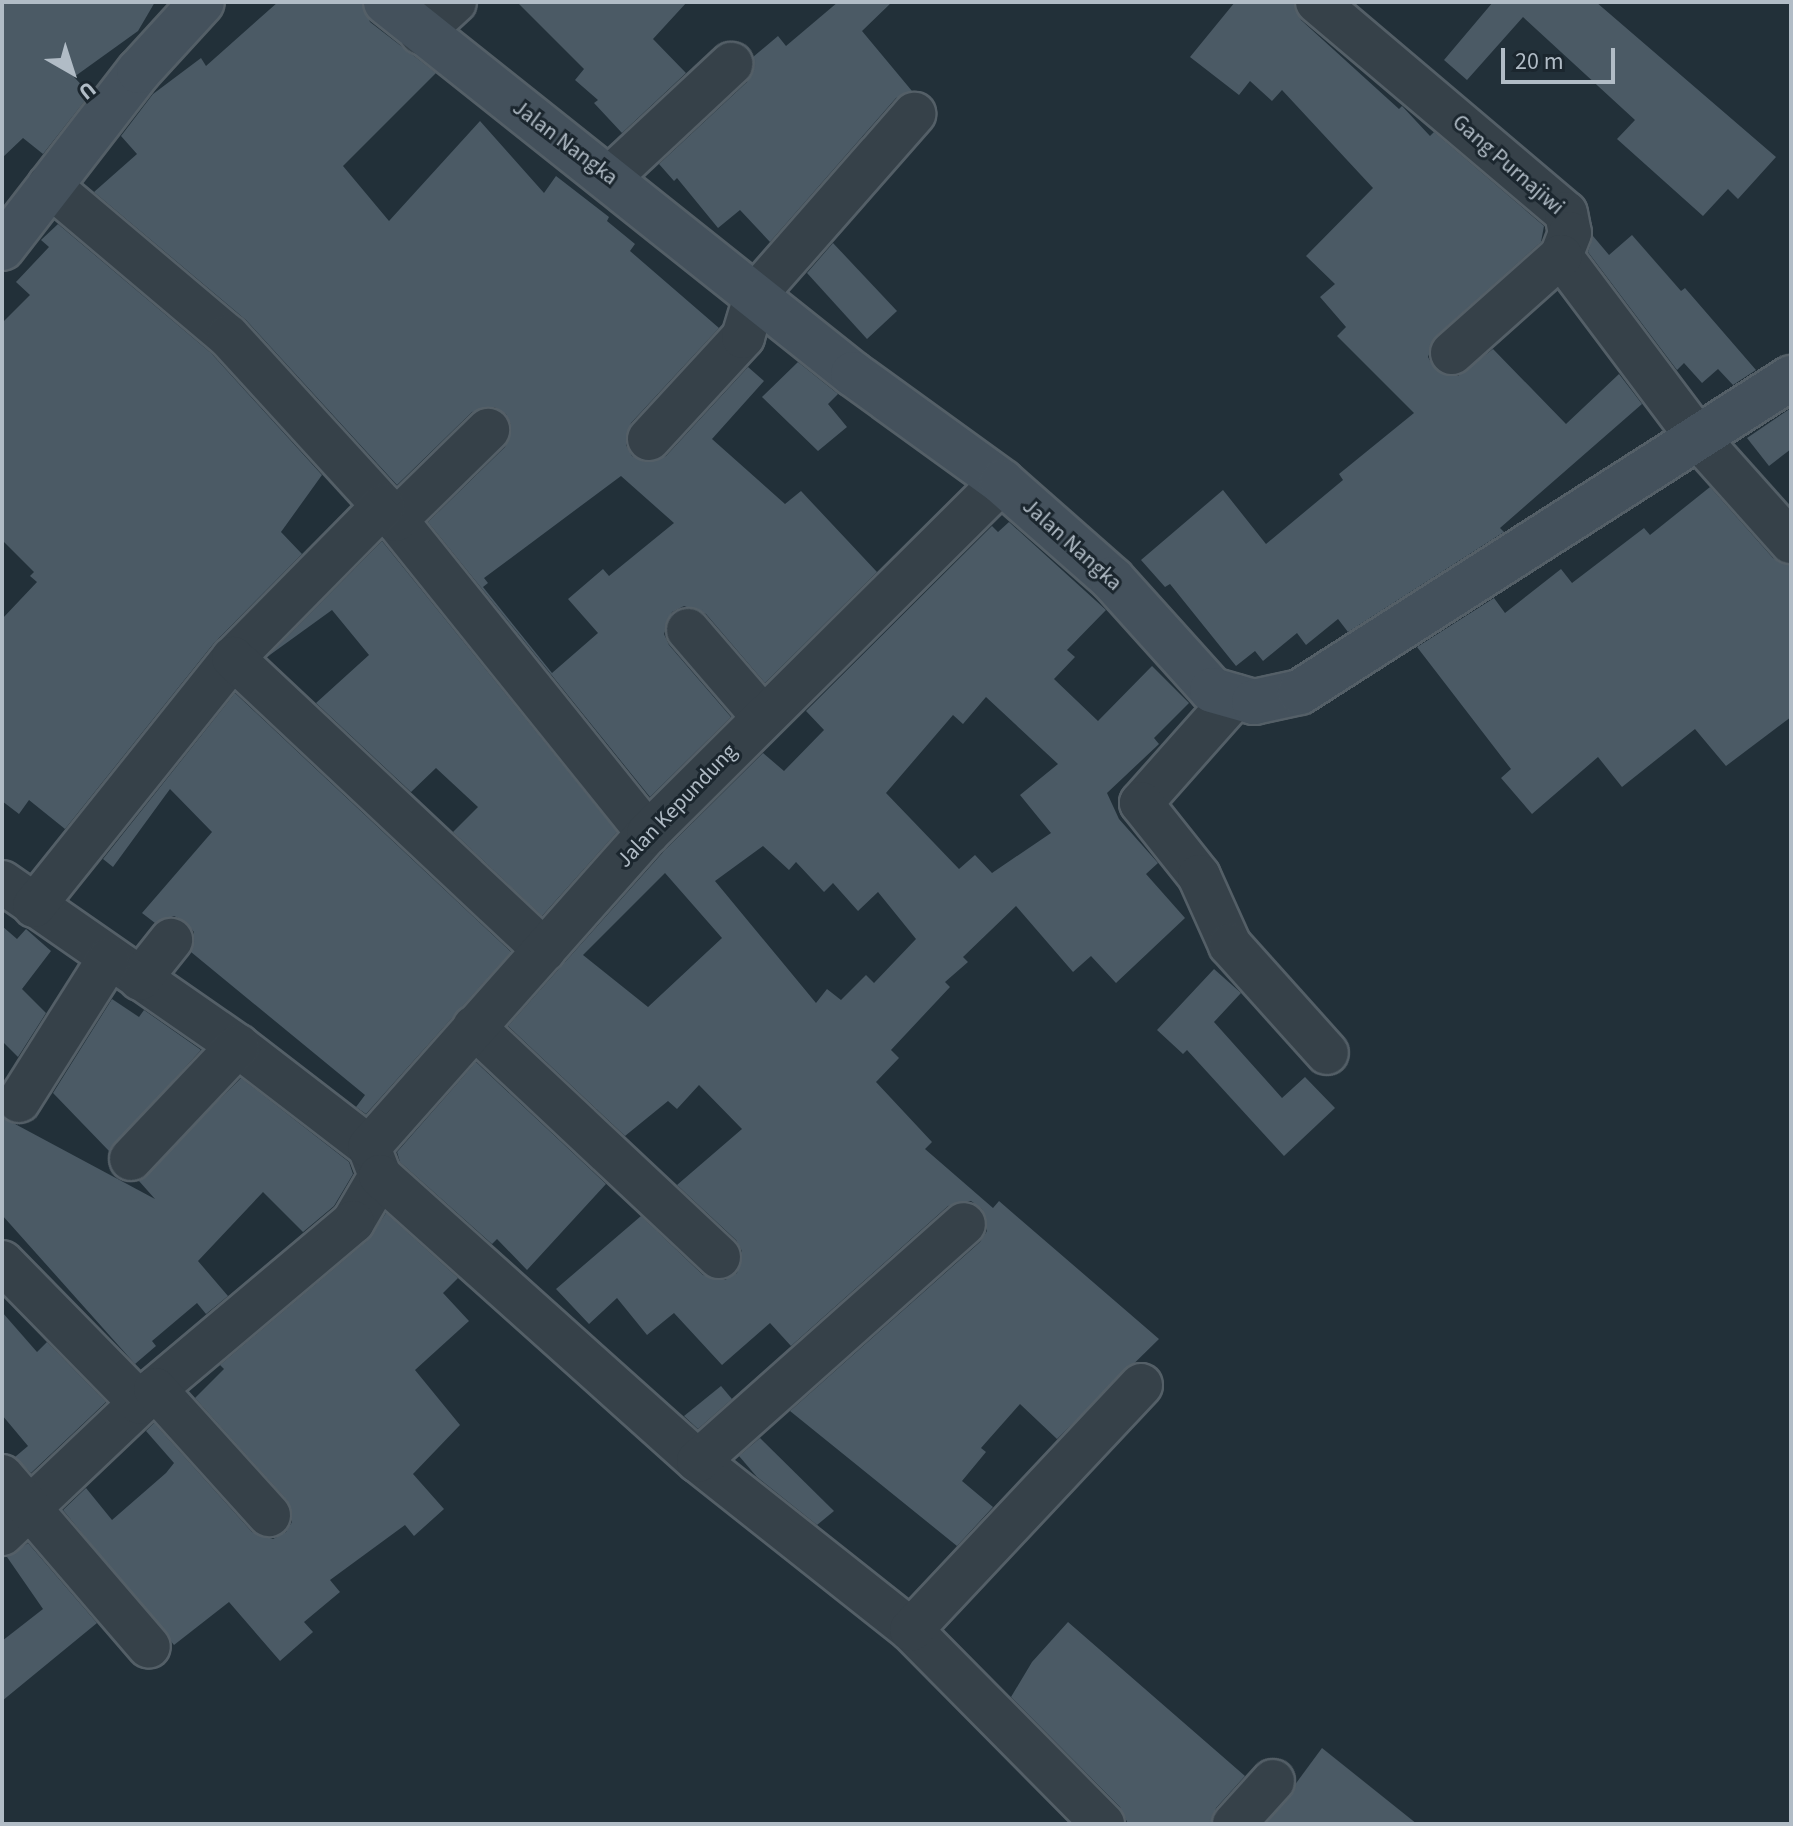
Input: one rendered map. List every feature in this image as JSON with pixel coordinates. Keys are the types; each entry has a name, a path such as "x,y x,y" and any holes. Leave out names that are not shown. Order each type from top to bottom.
{"street":[{"path":"2,248 49,185 202,2"},
{"name":"Jalan Nangka","path":"386,2 421,33 610,177 853,374 1002,482 1112,579 1212,690 1254,702 1300,692 1791,378"},
{"path":"421,33 455,2"},
{"name":"Gang Purnajiwi","path":"1317,2 1566,213 1570,233 1561,256"},
{"path":"610,177 731,64"},
{"path":"649,439 743,337 756,294 914,114"},
{"path":"49,185 228,336 390,513 648,833"},
{"path":"1452,353 1561,256 1697,437 1791,542"},
{"path":"488,430 390,513 233,658 18,894 238,1046 375,1162 698,1461 911,1630 1103,1824"},
{"name":"Jalan Kepundung","path":"16,1522 147,1396 353,1222 375,1162 474,1027 648,833 1002,482"},
{"path":"688,630 763,717"},
{"path":"233,658 544,950"},
{"path":"1236,696 1141,803 1199,876 1230,945 1327,1053"},
{"path":"19,1101 124,969 171,940"},
{"path":"474,1027 719,1257"},
{"path":"131,1159 238,1046"},
{"path":"698,1461 964,1224"},
{"path":"2,1262 147,1396 269,1515"},
{"path":"911,1630 1141,1385"},
{"path":"2,1476 16,1522 149,1647"},
{"path":"1234,1824 1273,1781"}],"building":[{"path":"2,2 155,2 138,31 74,77 90,94 43,154 23,138 2,158"},
{"path":"278,2 362,2 370,22 436,73 343,166 389,221 480,121 544,193 556,176 609,217 607,221 635,244 630,251 719,328 631,423 626,445 632,456 645,462 666,456 748,367 764,381 712,439 785,504 801,491 877,572 765,683 706,614 684,606 672,612 664,634 669,645 731,717 650,797 428,522 505,447 511,425 506,414 494,407 472,412 397,485 246,320 94,192 137,154 121,136 153,94 201,58 206,66","holes":["621,476 674,523 609,576 603,569 568,599 598,633 552,673 483,587 488,583 484,578"]},
{"path":"517,2 687,2 653,39 686,73 622,133 594,103 598,100 575,80 584,69"},
{"path":"838,2 892,2 862,31 912,91 896,98 770,242 740,210 718,228 677,178 674,181 659,164 747,82 753,57 778,36 786,46"},
{"path":"1235,2 1294,2 1301,20 1399,109 1402,106 1430,136 1434,132 1544,226 1541,242 1436,336 1428,357 1435,369 1458,376 1493,349 1566,424 1619,374 1642,404 1500,528 1504,532 1348,632 1338,619 1306,645 1297,633 1263,661 1255,651 1236,666 1170,584 1165,587 1141,560 1223,490 1266,544 1343,480 1339,474 1414,413 1337,336 1346,327 1320,297 1335,284 1306,256 1373,188 1282,90 1272,101 1250,81 1239,95 1190,57"},
{"path":"1493,2 1596,2 1776,157 1738,199 1728,189 1703,216 1617,139 1635,120 1523,17 1467,80 1444,60"},
{"path":"58,224 211,353 322,475 281,532 302,554 214,643 65,829 29,800 19,814 2,801 2,619 37,582 30,576 34,572 2,540 2,323 30,295 16,282 49,247 41,240"},
{"path":"1632,235 1681,291 1685,288 1756,370 1733,385 1718,369 1702,383 1684,363 1677,370 1588,252 1593,236 1609,255"},
{"path":"833,243 897,311 867,339 807,273"},
{"path":"798,362 838,394 828,404 847,427 818,451 762,397"},
{"path":"1791,408 1791,449 1769,466 1747,438"},
{"path":"1710,487 1773,558 1791,566 1791,717 1726,766 1695,729 1622,787 1598,757 1532,814 1501,778 1511,769 1417,647 1494,598 1505,613 1561,569 1572,583 1644,528 1650,535"},
{"path":"1009,522 1106,610 1067,650 1075,657 1054,679 1098,721 1152,666 1189,703 1154,738 1159,744 1107,793 1119,819 1158,863 1146,874 1185,918 1116,983 1091,956 1073,972 1016,906 963,957 968,962 945,982 950,987 891,1050 899,1058 876,1082 932,1142 925,1149 993,1208 999,1201 1159,1339 1057,1439 1020,1404 981,1448 986,1452 962,1481 993,1507 957,1546 790,1411 980,1242 987,1231 982,1209 971,1201 948,1206 791,1346 770,1323 722,1365 674,1313 647,1335 617,1298 589,1324 556,1289 641,1216 703,1275 725,1280 737,1273 742,1251 736,1240 677,1185 742,1129 699,1085 677,1109 668,1101 625,1136 508,1026 665,850 763,753 784,771 824,730 806,711 992,526 998,532","holes":["986,697 1058,764 1020,795 1051,833 992,873 975,855 959,869 886,793 953,715 963,724","763,846 789,870 796,862 824,892 833,883 858,911 878,892 916,939 874,983 866,975 841,1000 827,989 816,1003 715,881","665,873 722,938 648,1007 583,955"]},
{"path":"382,541 617,832 542,916 453,832 478,807 436,768 411,792 316,703 369,655 332,610 267,657"},
{"path":"235,693 511,952 366,1114 356,1107 365,1095 191,952 194,932 186,922 174,916 155,923 142,913 212,832 170,789 113,867 103,859"},
{"path":"2,926 17,939 26,929 51,951 22,989 46,1013 18,1057 2,1041"},
{"path":"1214,969 1241,993 1214,1022 1282,1098 1305,1077 1335,1108 1284,1156 1187,1050 1183,1054 1157,1030"},
{"path":"112,999 139,1017 144,1010 201,1050 109,1151 53,1093"},
{"path":"476,1062 606,1184 527,1270 497,1239 492,1244 400,1162 397,1152"},
{"path":"241,1078 349,1162 353,1174 334,1206 303,1232 263,1192 198,1261 228,1296 206,1314 197,1303 152,1341 156,1346 135,1364 2,1215 2,1117 155,1199 139,1181"},
{"path":"386,1213 458,1278 443,1293 469,1321 415,1370 460,1425 413,1474 444,1509 414,1536 405,1525 330,1580 340,1592 304,1622 313,1632 280,1661 229,1602 174,1645 63,1510 86,1488 112,1520 166,1473 174,1463 146,1431 154,1423 252,1532 273,1539 286,1532 292,1522 287,1500 195,1398 224,1369 220,1365 368,1240"},
{"path":"2,1312 37,1352 47,1342 106,1402 31,1473 15,1457 28,1446 2,1415"},
{"path":"721,1386 732,1399 698,1429 684,1416"},
{"path":"760,1438 834,1511 817,1525 757,1477 739,1456"},
{"path":"28,1543 97,1623 2,1701 2,1641 43,1609 7,1557"},
{"path":"1068,1622 1245,1776 1216,1808 1211,1824 1128,1824 1120,1807 1011,1697 1032,1662"},
{"path":"1322,1748 1417,1824 1266,1824"}]}
